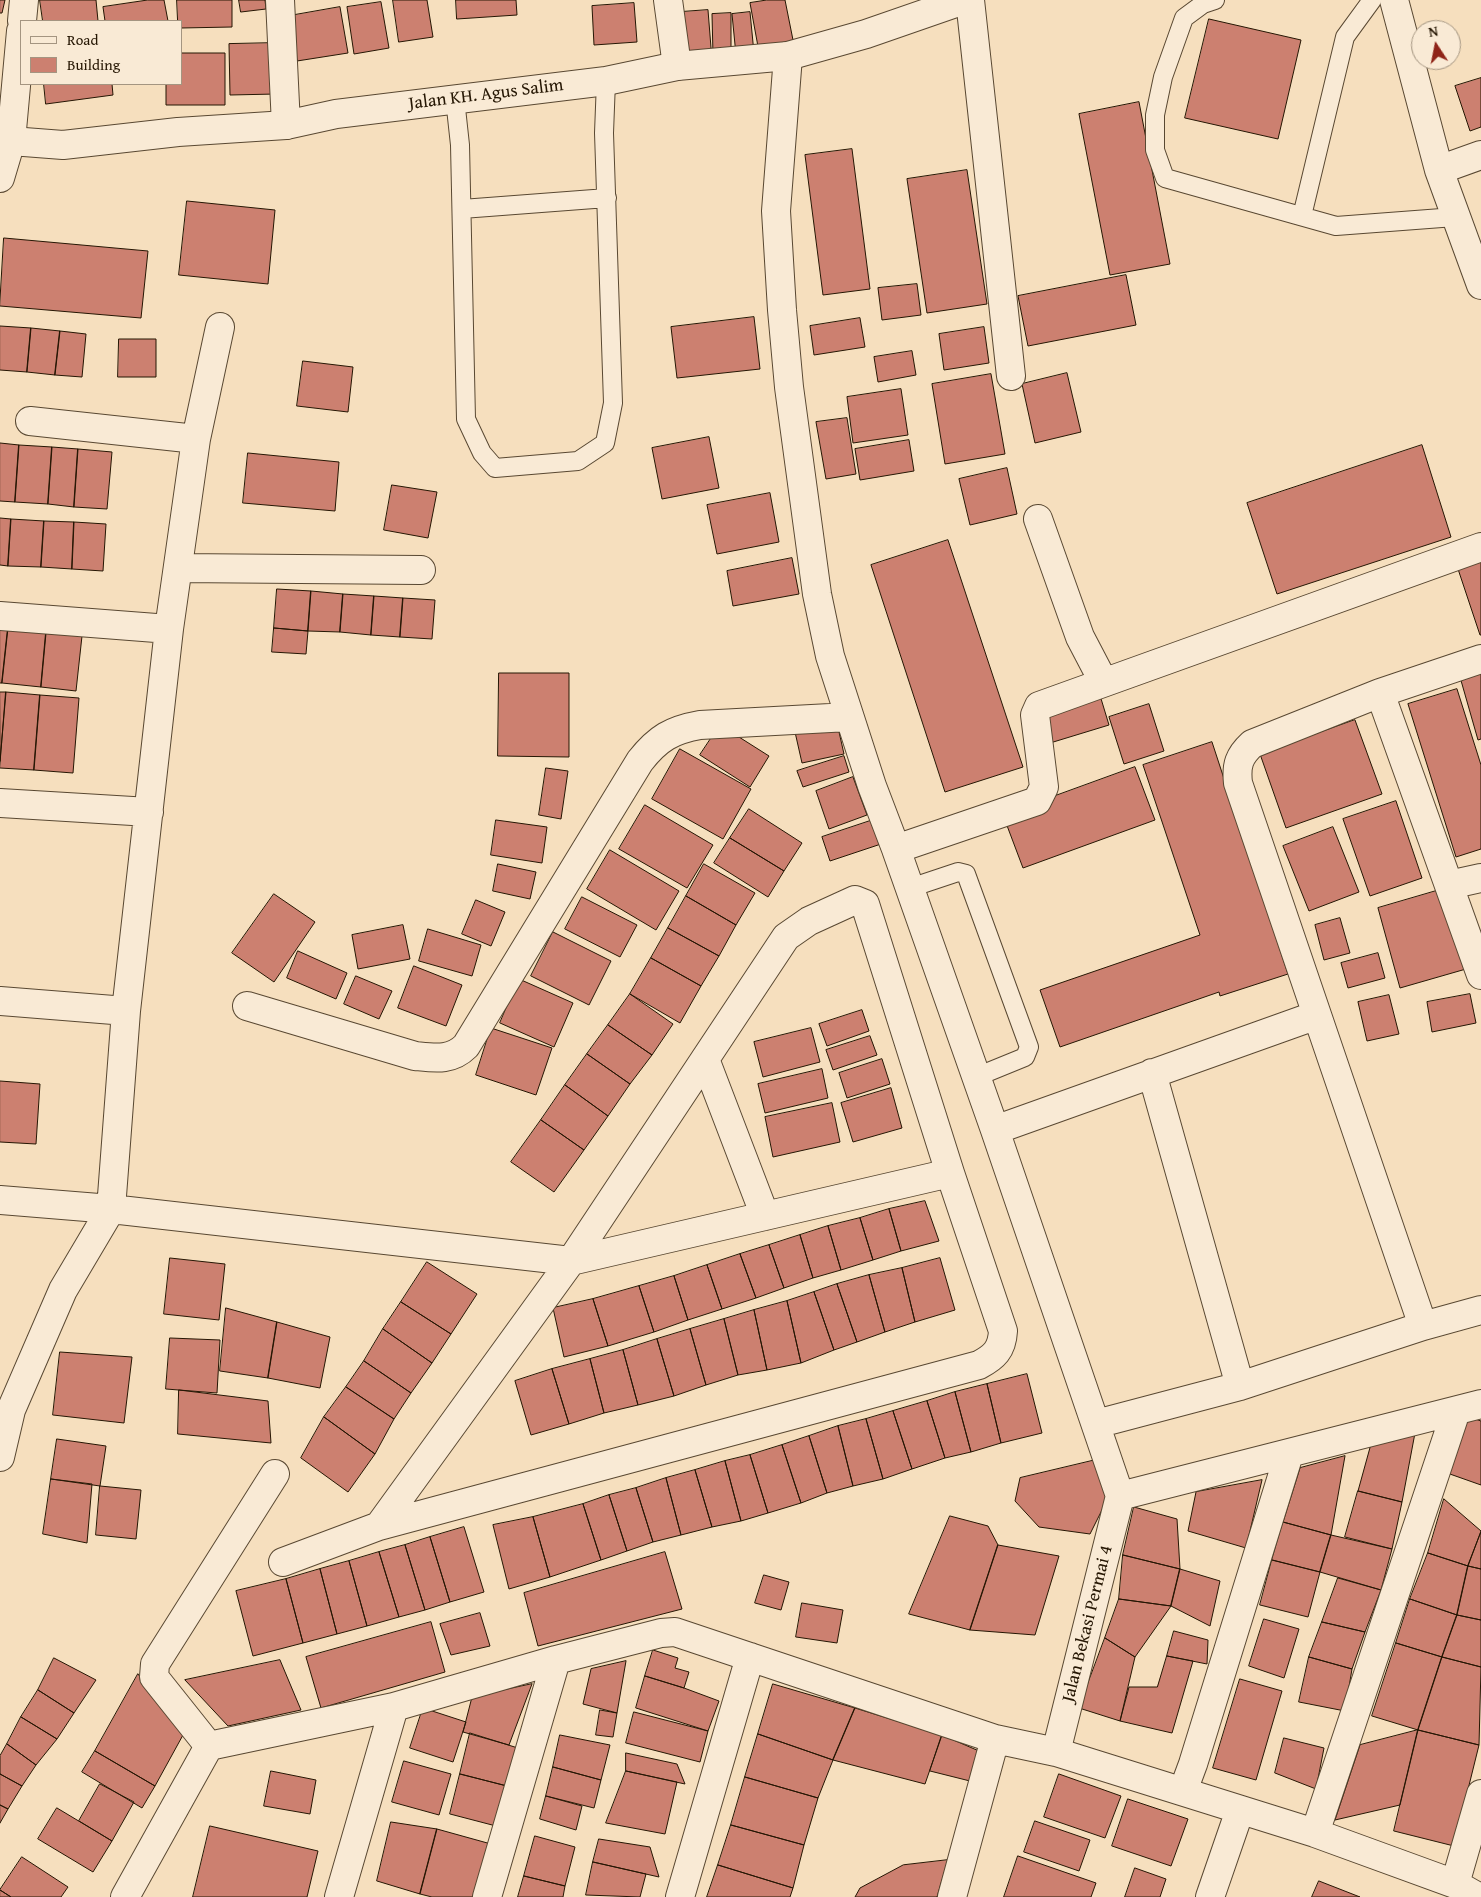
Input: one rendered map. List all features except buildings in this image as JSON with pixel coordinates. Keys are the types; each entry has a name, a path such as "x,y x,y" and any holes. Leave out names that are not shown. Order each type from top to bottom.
{"street":[{"path":"22,20 24,0"},
{"path":"280,0 286,125"},
{"path":"668,0 677,66"},
{"name":"Jalan KH. Agus Salim","path":"6,142 63,145 178,132 286,125 336,114 606,80 677,66 788,56 866,34 964,0"},
{"path":"970,0 1011,376"},
{"path":"1394,0 1438,170 1481,285"},
{"path":"0,178 20,38"},
{"path":"788,56 776,211 786,358 817,594 830,656 872,786 995,1130 1120,1496 1469,1407"},
{"path":"1438,170 1481,155"},
{"path":"0,1457 5,1409 64,1290 111,1209 126,1011 169,629 196,439 220,328"},
{"path":"30,421 196,439"},
{"path":"1038,519 1080,637 1103,681"},
{"path":"896,849 1037,801 1044,787 1035,715 1039,706 1103,681 1481,547"},
{"path":"178,568 421,570"},
{"path":"0,616 169,629"},
{"path":"1423,1326 1238,783 1237,769 1241,754 1252,744 1380,693 1481,659"},
{"path":"1380,693 1481,975"},
{"path":"247,1006 415,1056 451,1057 459,1053 466,1046 640,761 653,744 677,729 700,725 849,717"},
{"path":"0,803 149,812"},
{"path":"1449,885 1481,878"},
{"path":"282,1562 380,1526 969,1368 990,1359 998,1352 1002,1342 1003,1331 950,1173 865,904 855,900 809,921 786,937 571,1261 380,1526"},
{"path":"0,1001 126,1011"},
{"path":"995,1130 1317,1015"},
{"path":"705,1059 764,1216"},
{"path":"1152,1073 1240,1386"},
{"path":"0,1200 111,1209 571,1261 950,1173"},
{"path":"1096,1424 1240,1386 1423,1326 1481,1310"},
{"path":"1315,1833 1469,1407"},
{"path":"1183,1791 1289,1454"},
{"path":"210,1746 154,1677 152,1671 196,1596 275,1474"},
{"name":"Jalan Bekasi Permai 4","path":"1056,1752 1120,1496"},
{"path":"125,1897 210,1746 394,1707 556,1660 668,1631 995,1739 1056,1752 1315,1833 1455,1884 1478,1897"},
{"path":"680,1897 750,1657"},
{"path":"487,1897 556,1660"},
{"path":"339,1897 394,1707"},
{"path":"952,1897 995,1739"},
{"path":"1455,1884 1481,1794"},
{"path":"1210,1897 1240,1810"}],"lane":[{"path":"1215,0 1203,4 1184,18 1163,77 1155,115 1155,150 1165,178 1336,226 1455,217"},
{"path":"1302,216 1345,37 1372,0"},
{"path":"455,99 460,145 466,418 482,453 495,468 578,461 605,442 613,403 604,133 606,80"},
{"path":"462,209 606,198"},
{"path":"910,888 958,872 966,874 1029,1047 1025,1057 976,1077"}]}
